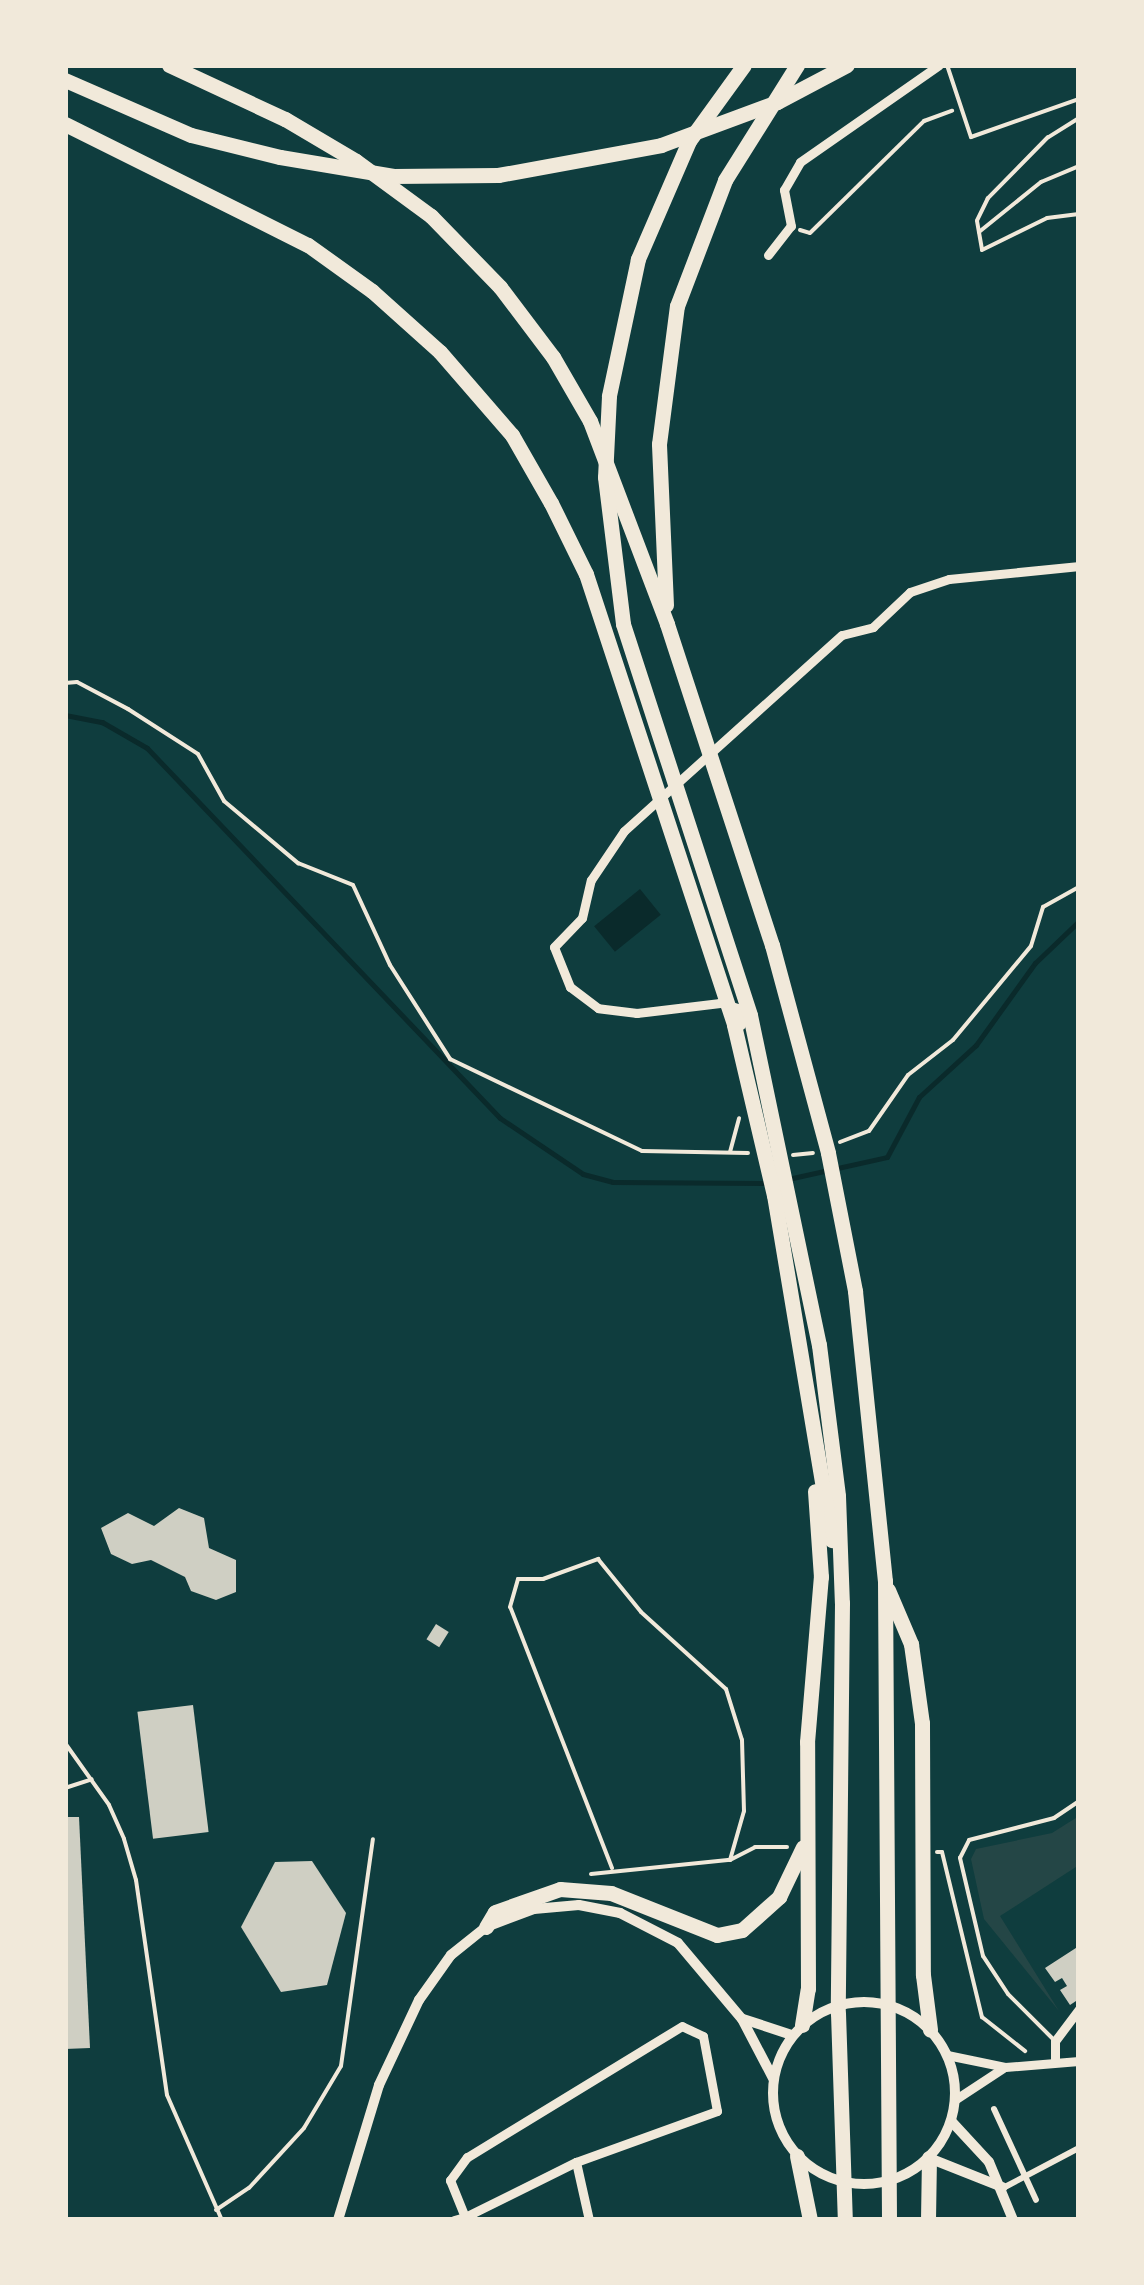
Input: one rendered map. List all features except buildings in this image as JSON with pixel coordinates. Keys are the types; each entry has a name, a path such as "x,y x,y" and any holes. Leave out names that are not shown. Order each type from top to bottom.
{"highway":[{"path":"169,65 285,118 356,161 431,216 500,287 553,356 590,421 668,624 772,944 828,1152 874,1429 885,1581 889,2220"},
{"path":"744,65 674,168 622,315 605,477 623,624 750,1015 791,1192 842,1603 838,2013 845,2220"},
{"path":"668,624 660,444 678,306 700,238 758,122 797,65"},
{"path":"65,80 191,135 280,157 393,176 498,175 660,145 824,79 847,65"},
{"path":"65,124 308,245 372,290 440,352 512,435 586,574 734,1024 774,1195 822,1436 821,1577 807,1839 808,1988 802,2025"},
{"path":"885,1581 911,1644 922,1723 923,1975 930,2030"},
{"path":"486,1927 495,1912 560,1889 610,1893 717,1936 742,1930 779,1897 807,1839"},
{"path":"796,2156 810,2220"},
{"path":"928,2220 929,2158"}],"street":[{"path":"768,255 791,226 784,190 800,162 939,65"},
{"path":"745,1097 738,1008 695,1002 637,1013 598,1008 570,987 554,947 582,918 592,880 624,831 842,635 873,627 910,592 949,579 1079,566"},
{"path":"338,2220 379,2086 419,2000 450,1956 486,1927 534,1909 580,1905 620,1913 678,1943 742,2019 773,2078 774,2111 796,2156 817,2172 854,2184 892,2180 915,2170 929,2158 952,2122 956,2099 947,2055 917,2018 863,2001 802,2025 742,2019"},
{"path":"1055,2062 1055,2041 1079,2009"},
{"path":"773,2078 802,2025"},
{"path":"454,2220 466,2217 576,2162 717,2111 702,2036 682,2026 467,2156 450,2180 466,2217"},
{"path":"947,2055 1005,2067 1079,2060"},
{"path":"956,2099 1005,2067"},
{"path":"994,2109 1003,2136 1028,2172 1036,2200"},
{"path":"952,2122 1003,2188 1013,2220"},
{"path":"1003,2188 1079,2148"},
{"path":"929,2158 1003,2188"},
{"path":"576,2162 589,2220"}],"lane":[{"path":"947,65 971,137 1079,99"},
{"path":"1079,118 1048,137 988,198 979,232 982,250 1047,218 1079,214"},
{"path":"979,232 1041,182 1079,166"},
{"path":"65,1744 92,1779 117,1822 136,1880 167,2095 222,2220"},
{"path":"65,1788 92,1779"},
{"path":"1055,2041 1008,1994 983,1956 960,1858 968,1840 1054,1818 1079,1801"},
{"path":"216,2210 248,2188 304,2128 341,2066 373,1839"}],"path":[{"path":"791,226 810,234 924,121 961,108"},
{"path":"730,1152 745,1097"},
{"path":"612,1868 510,1608 518,1579 543,1579 598,1559 641,1612 726,1689 742,1740 744,1811 730,1860"},
{"path":"967,1968 982,2017 1023,2048 1031,2064"}],"shaded area":[{"path":"640,889 661,915 615,952 594,926"},
{"path":"1079,1816 1079,1865 1000,1916 1059,2011 984,1919 971,1859 976,1849 1052,1833"}],"waterway":[{"path":"65,715 102,722 147,748 500,1118 583,1174 613,1182 767,1183"},
{"path":"788,1179 887,1157 919,1097 976,1045 1035,963 1079,921"}]}
